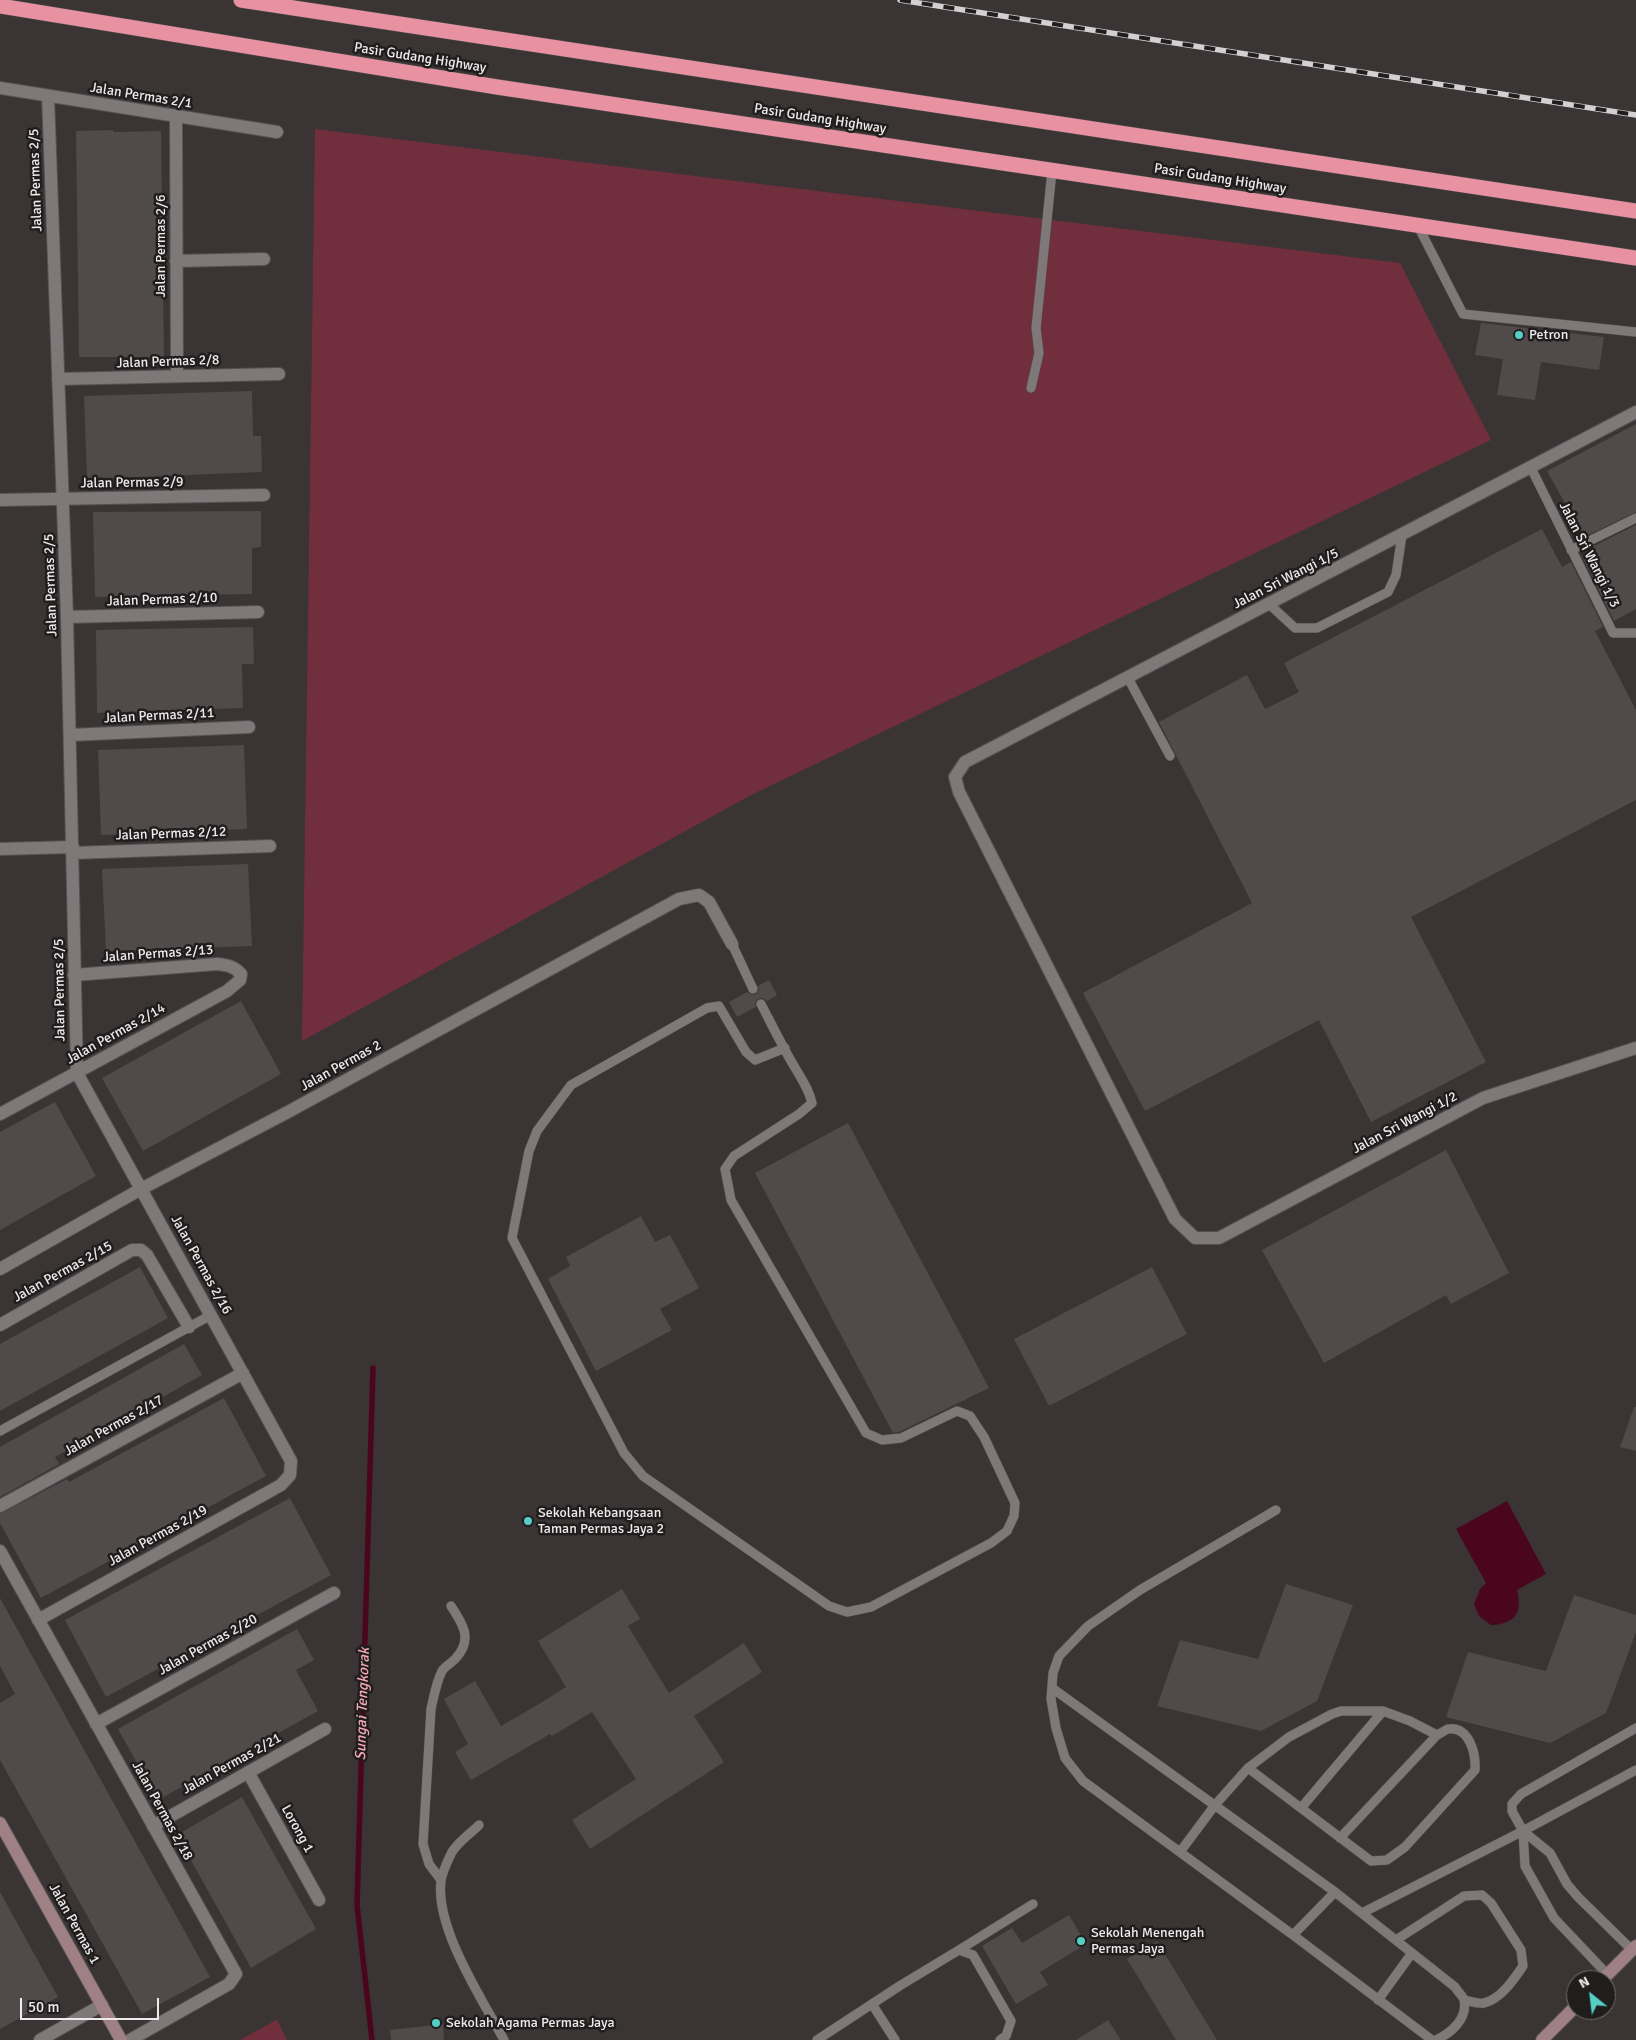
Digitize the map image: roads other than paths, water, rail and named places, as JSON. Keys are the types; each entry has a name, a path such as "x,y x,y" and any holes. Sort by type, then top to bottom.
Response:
{"highway":[{"path":"241,0 1636,211"},
{"name":"Pasir Gudang Highway","path":"0,6 487,85 1636,258"}],"street":[{"name":"Jalan Permas 2/1","path":"0,88 276,132"},
{"name":"Jalan Permas 2/5","path":"48,96 70,735 77,1073"},
{"name":"Jalan Permas 2/6","path":"176,116 177,376"},
{"path":"176,261 264,258"},
{"name":"Jalan Permas 2/8","path":"58,380 279,374"},
{"name":"Jalan Sri Wangi 1/5","path":"1196,1238 1175,1219 959,792 955,778 965,762 1402,536 1636,412"},
{"name":"Jalan Permas 2/9","path":"0,500 264,495"},
{"name":"Jalan Permas 2/10","path":"66,618 258,612"},
{"name":"Jalan Permas 2/11","path":"70,735 249,727"},
{"name":"Jalan Permas 2/12","path":"0,849 73,850 270,846"},
{"name":"Jalan Permas 2","path":"0,1269 142,1189 286,1113 679,899 699,895 709,902 732,944"},
{"name":"Jalan Permas 2/13","path":"74,975 217,964 230,966 241,974"},
{"name":"Jalan Permas 2/14","path":"0,1114 226,991 240,980 241,974"},
{"name":"Jalan Sri Wangi 1/2","path":"1196,1238 1219,1238 1482,1098 1636,1048"},
{"name":"Jalan Permas 2/16","path":"77,1073 291,1461 290,1474"},
{"name":"Jalan Permas 2/15","path":"0,1325 132,1250 141,1250 147,1255 189,1327"},
{"name":"Jalan Permas 2/17","path":"0,1506 243,1373"},
{"name":"Jalan Permas 2/19","path":"38,1620 281,1485 290,1474"},
{"name":"Jalan Permas 2/18","path":"0,1551 236,1974 229,1984 130,2040"},
{"name":"Jalan Permas 2/20","path":"96,1724 334,1593"},
{"name":"Jalan Permas 2/21","path":"153,1826 325,1730"},
{"name":"Lorong 1","path":"248,1772 319,1900"},
{"name":"Jalan Permas 1","path":"0,1823 121,2040"},
{"path":"1612,1970 1634,1948"},
{"path":"40,2040 102,2005"},
{"path":"1542,2040 1566,2016"}],"lane":[{"path":"1032,388 1039,353 1036,328 1052,170"},
{"path":"1418,226 1463,314 1636,332"},
{"name":"Jalan Sri Wangi 1/3","path":"1531,468 1613,633 1636,633"},
{"path":"1571,550 1636,518"},
{"path":"1269,604 1295,628 1317,628 1388,592 1396,575 1402,536"},
{"path":"1128,678 1170,756"},
{"path":"732,944 753,989"},
{"path":"761,1004 785,1048 797,1072 809,1089 812,1104 734,1156 726,1169 731,1200 866,1433 882,1440 901,1438 957,1411 970,1416 984,1436 1015,1503 1014,1516 1008,1531 991,1543 871,1607 847,1612 829,1606 643,1476 624,1453 512,1238 529,1151 537,1131 571,1085 707,1008 719,1006 746,1052 755,1060 785,1048"},
{"path":"0,1431 211,1315"},
{"path":"1276,1510 1140,1590 1088,1626 1059,1656 1053,1672 1051,1699 1056,1728 1065,1758 1083,1781 1432,2040"},
{"path":"441,1880 429,1864 424,1844 432,1702 435,1688 443,1670 457,1658 466,1642 464,1626 451,1606"},
{"path":"1052,1688 1335,1892 1454,1987 1464,2000 1463,2016 1450,2033 1436,2040"},
{"path":"1180,1852 1215,1805 1248,1768 1289,1737 1332,1714 1341,1711 1383,1711 1410,1721 1438,1735"},
{"path":"1300,1808 1383,1711"},
{"path":"1634,1948 1578,1897 1550,1853 1523,1831 1512,1810 1512,1804 1521,1794 1636,1728"},
{"path":"1248,1768 1300,1808 1340,1838 1371,1861 1387,1860 1405,1848 1476,1770 1476,1757 1471,1743 1459,1731 1448,1729 1438,1735 1340,1838"},
{"path":"1362,1914 1636,1770"},
{"path":"479,1825 453,1851 441,1880 441,1902 463,1965 504,2040"},
{"path":"1523,1831 1525,1866 1554,1918 1599,1970"},
{"path":"1292,1935 1335,1892"},
{"path":"1396,1940 1464,1896 1482,1895 1491,1903 1521,1950 1523,1966 1514,1979 1496,1997 1484,2003 1464,2000"},
{"path":"817,2040 1033,1904"},
{"path":"959,1950 973,1956 1011,2021 1006,2036 1000,2040"},
{"path":"1378,2000 1412,1953"},
{"path":"872,2004 895,2040"}],"waterway":[{"name":"Sungai Tengkorak","path":"372,2040 357,1905 373,1368"}],"railway":[{"path":"900,0 1636,115"}],"place":[{"name":"Petron","path":"1519,335"},
{"name":"Sekolah Kebangsaan Taman Permas Jaya 2","path":"528,1521"},
{"name":"Sekolah Menengah Permas Jaya","path":"1081,1941"},
{"name":"Sekolah Agama Permas Jaya","path":"436,2023"}]}
